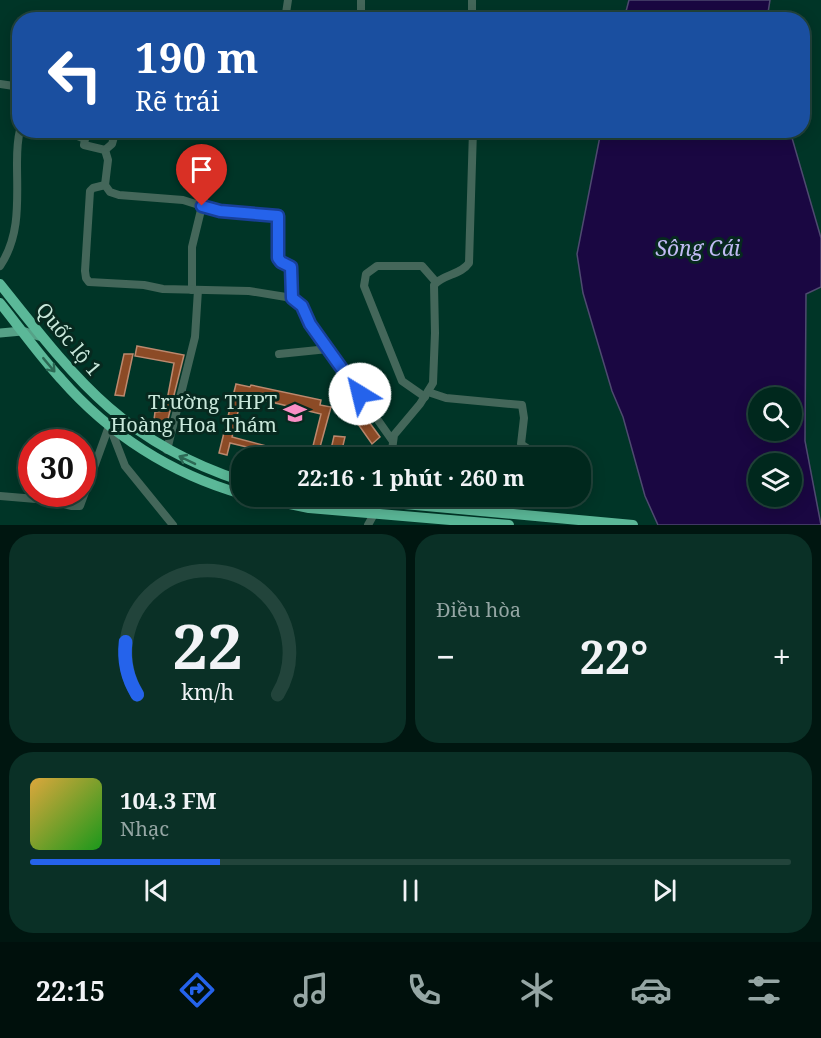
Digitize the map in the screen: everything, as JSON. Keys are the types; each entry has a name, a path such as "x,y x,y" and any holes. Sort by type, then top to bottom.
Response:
{"highway":[{"name":"Quốc lộ 1","path":"0,284 72,373 126,423 167,450 231,478"},
{"name":"Quốc lộ 1","path":"0,303 61,380 109,426 161,461 212,485 231,491"},
{"path":"304,507 509,525"},
{"path":"460,507 633,525"}],"main road":[{"path":"0,333 22,331 42,337"}],"street":[{"path":"0,266 10,249 16,229 18,138"},
{"path":"83,138 85,139 84,145 105,150"},
{"path":"105,150 112,144 114,138"},
{"path":"392,447 397,430 432,383 436,282 461,270 469,263 473,138"},
{"path":"105,150 108,160 105,185 110,192 119,195 183,200 220,211 278,216 278,258 291,267 292,298"},
{"path":"167,450 195,337 192,247 210,172"},
{"path":"105,185 90,191 86,236 87,280 96,284 144,285 163,289 249,291 292,298 302,306 310,324 392,440"},
{"path":"436,282 422,266 377,266 366,274 364,286 402,381 426,394 522,405 525,418 521,444 525,447"},
{"path":"279,354 328,349"},
{"path":"0,496 48,500 80,506 109,426"},
{"path":"109,426 125,465 172,525"},
{"path":"368,525 379,507"}],"water":[{"path":"629,0 770,0 768,12 626,12"},
{"name":"Sông Cái","path":"600,138 792,138 821,238 821,287 806,294 805,441 821,525 658,525 645,496 623,417 612,391 583,293 577,254"}],"building":[{"path":"137,346 184,355 167,423 154,420 155,412 165,411 174,363 135,356"},
{"path":"124,354 133,354 124,396 115,395"},
{"path":"236,384 321,400 320,405 331,407 320,447 313,447 321,414 242,395 232,437 270,447 247,447 230,443 227,455 219,453"},
{"path":"358,407 380,437 372,444 351,414"},
{"path":"334,436 345,437 343,447 332,447"}],"place":[{"name":"Trường THPT Hoàng Hoa Thám","path":"295,413"}],"route":[{"path":"202,206 249,215 278,216 278,258 292,269 292,298 302,306 310,324 360,394"}]}
